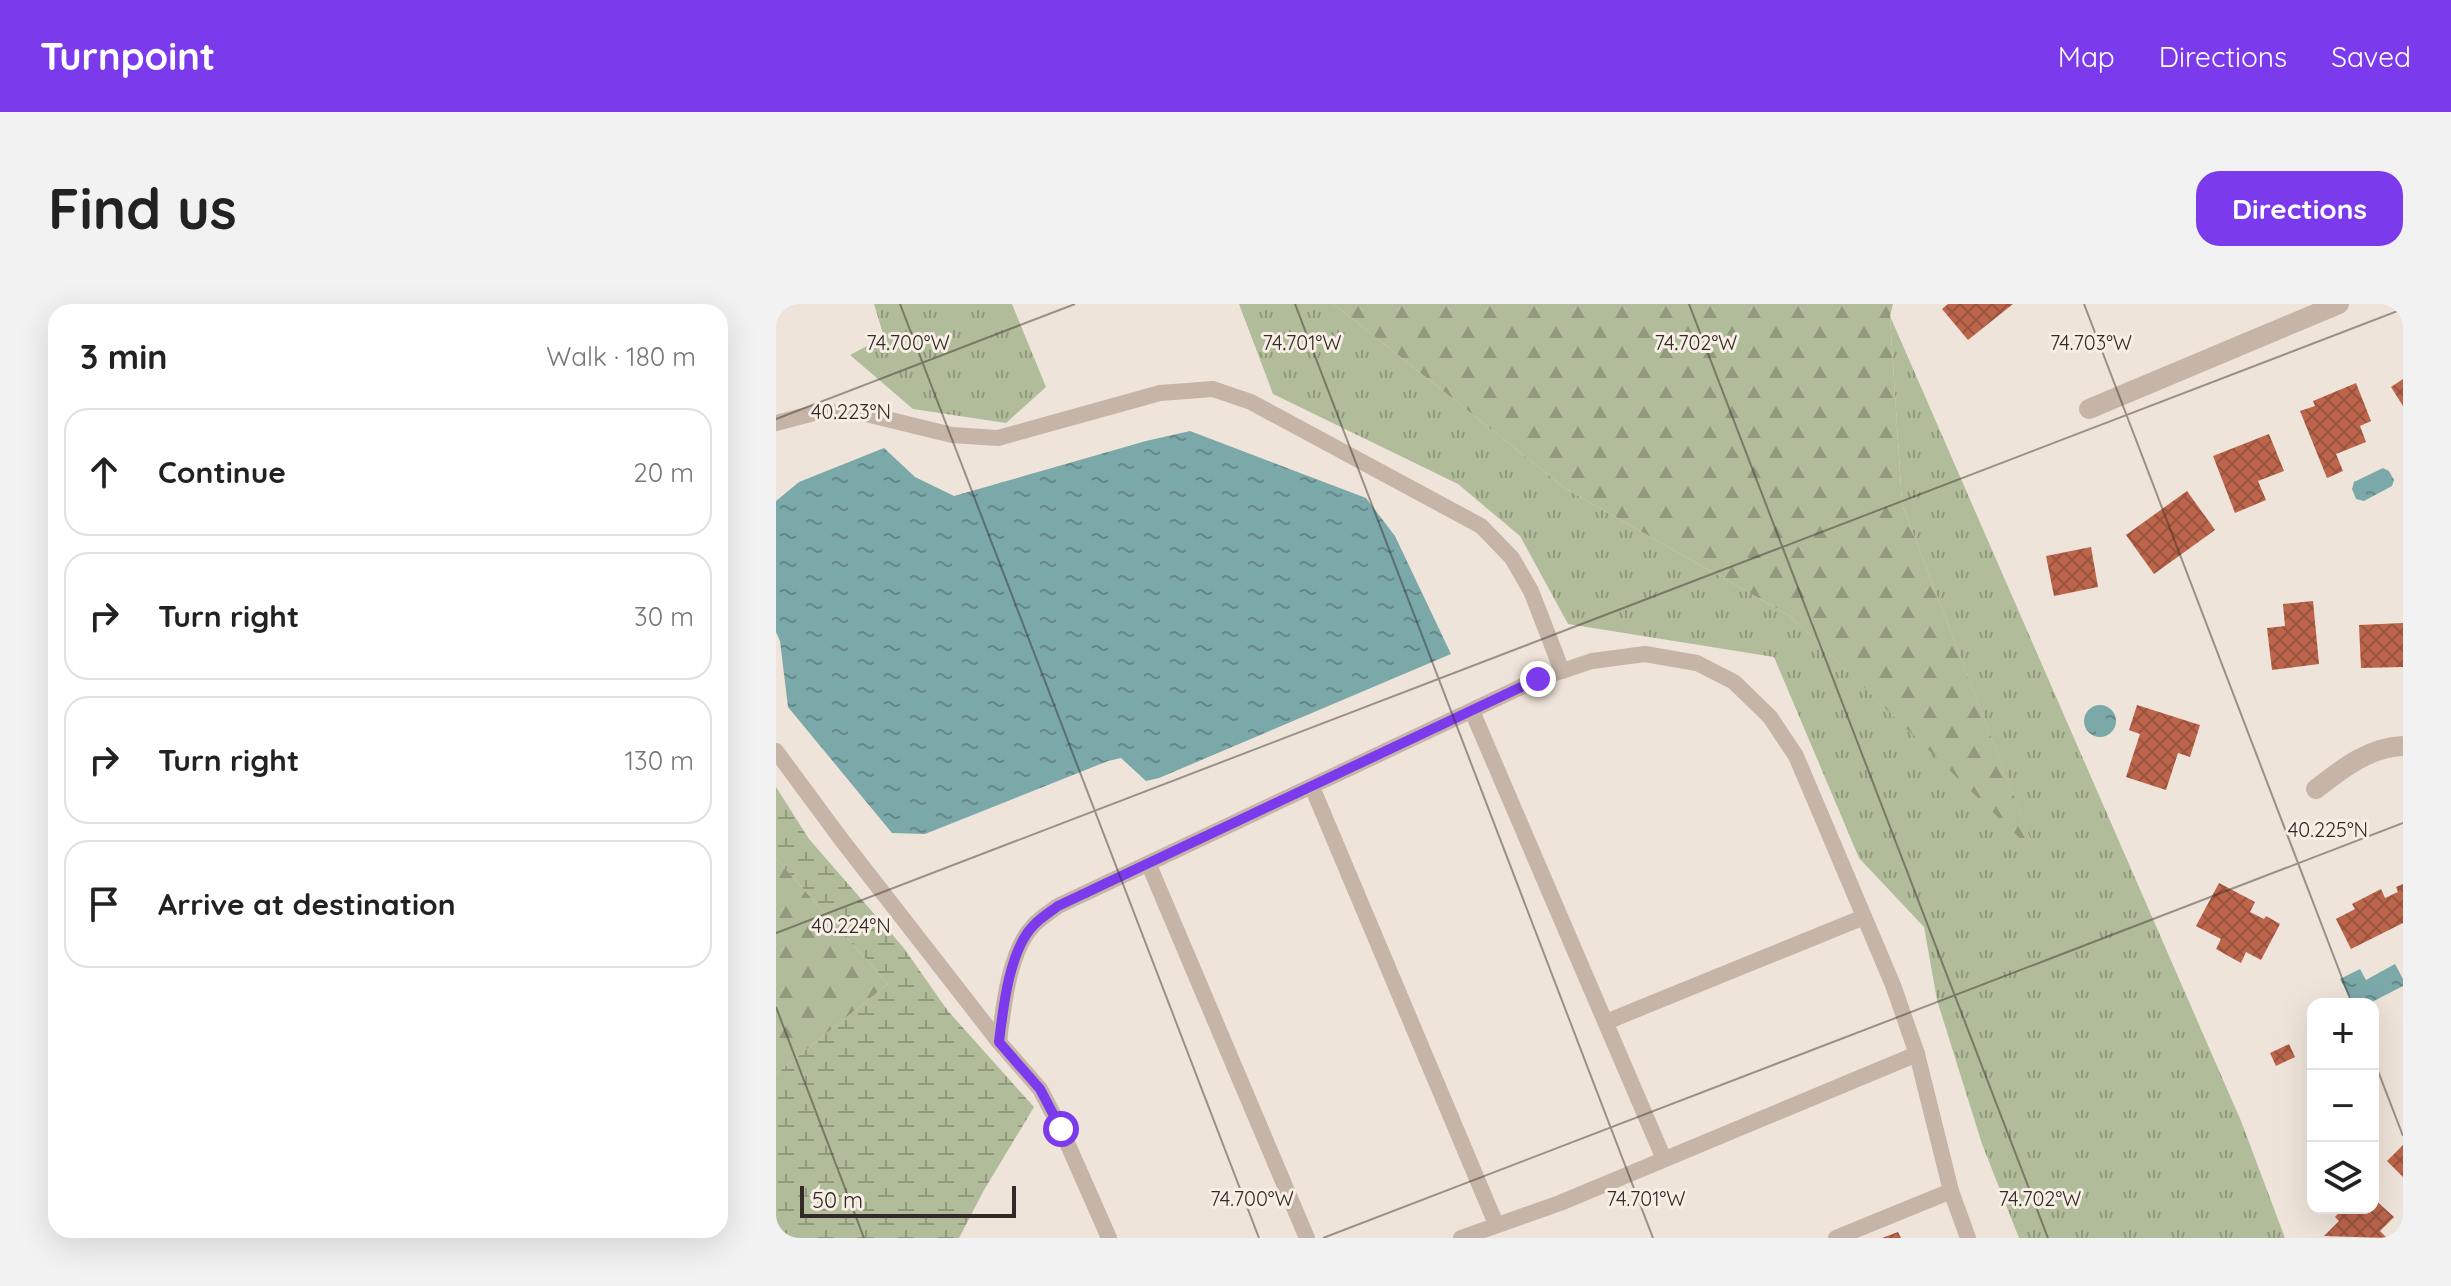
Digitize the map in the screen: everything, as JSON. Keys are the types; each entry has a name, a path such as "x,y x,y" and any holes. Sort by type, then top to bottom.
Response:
{"street":[{"path":"2089,409 2339,304"},
{"path":"2316,789 2350,762 2391,746 2403,746"}],"lane":[{"path":"776,423 818,412 862,413 952,435 998,438 1160,393 1213,389 1251,402 1481,526 1512,558 1531,591 1562,671"},
{"path":"999,1042 1005,993 1015,959 1031,927 1058,906 1538,679 1592,661 1645,654 1697,663 1734,682 1770,717 1796,756 1893,985 1917,1054 1951,1191 1968,1238"},
{"path":"1472,711 1664,1159"},
{"path":"776,751 999,1042 1040,1089 1109,1238"},
{"path":"1312,787 1496,1224"},
{"path":"1149,865 1307,1238"},
{"path":"1606,1022 1864,917"},
{"path":"1461,1238 1560,1203 1917,1054"},
{"path":"1836,1238 1951,1191"}],"green space":[{"path":"874,304 1012,304 1046,387 1006,423 913,409 850,355 884,337"},
{"path":"1239,304 1334,304 1566,489 1790,616 2035,852 1902,504 1890,316 2241,1121 2285,1238 2019,1238 1982,1144 1937,1000 1924,927 1859,858 1774,657 1568,624 1520,536 1458,484 1273,394"},
{"path":"1334,304 1893,304 1890,316 1902,504 2036,854 1790,616 1566,489"},
{"path":"776,787 809,839 903,947 948,1011 1034,1107 959,1238 776,1238 776,1074 888,984 776,858"},
{"path":"776,858 888,984 776,1074"}],"water":[{"path":"1190,431 1366,498 1395,536 1451,654 1159,778 1146,781 1121,758 925,834 892,833 788,707 780,641 776,632 776,501 799,482 884,448 915,477 954,496"},
{"path":"2383,468 2394,480 2392,486 2364,501 2356,499 2352,489 2354,482"},
{"path":"2100,705 2111,710 2116,721 2111,732 2100,737 2089,732 2084,721 2089,710"},
{"path":"2395,964 2403,986 2379,998 2350,998 2340,979 2360,969 2366,980"}],"building":[{"path":"1948,304 2013,304 1968,340 1942,309"},
{"path":"2403,379 2403,406 2391,387"},
{"path":"2356,383 2371,421 2360,426 2366,442 2336,454 2343,471 2327,478 2300,411 2315,406 2313,401"},
{"path":"2269,434 2284,471 2258,481 2266,500 2235,513 2213,456"},
{"path":"2187,491 2215,530 2154,574 2126,535"},
{"path":"2091,547 2098,587 2054,596 2046,556"},
{"path":"2313,601 2319,664 2272,670 2267,628 2285,626 2283,604"},
{"path":"2403,623 2403,667 2361,668 2359,625"},
{"path":"2137,705 2200,725 2190,757 2178,753 2166,790 2126,777 2140,734 2129,730"},
{"path":"2219,883 2255,902 2250,912 2280,924 2261,960 2246,952 2241,963 2216,949 2221,939 2196,926"},
{"path":"2403,884 2403,923 2351,949 2336,919 2355,909 2352,904 2381,889 2385,898 2398,892 2396,887"},
{"path":"2289,1044 2295,1057 2276,1066 2270,1053"},
{"path":"2403,1145 2403,1177 2387,1161"},
{"path":"2379,1203 2394,1217 2380,1231 2387,1238 2324,1236 2339,1221 2335,1217 2338,1214 2379,1214"},
{"path":"1898,1232 1901,1238 1882,1238"}],"route":[{"path":"1061,1129 1040,1089 999,1042 1005,993 1015,959 1031,927 1058,906 1538,679"}]}
